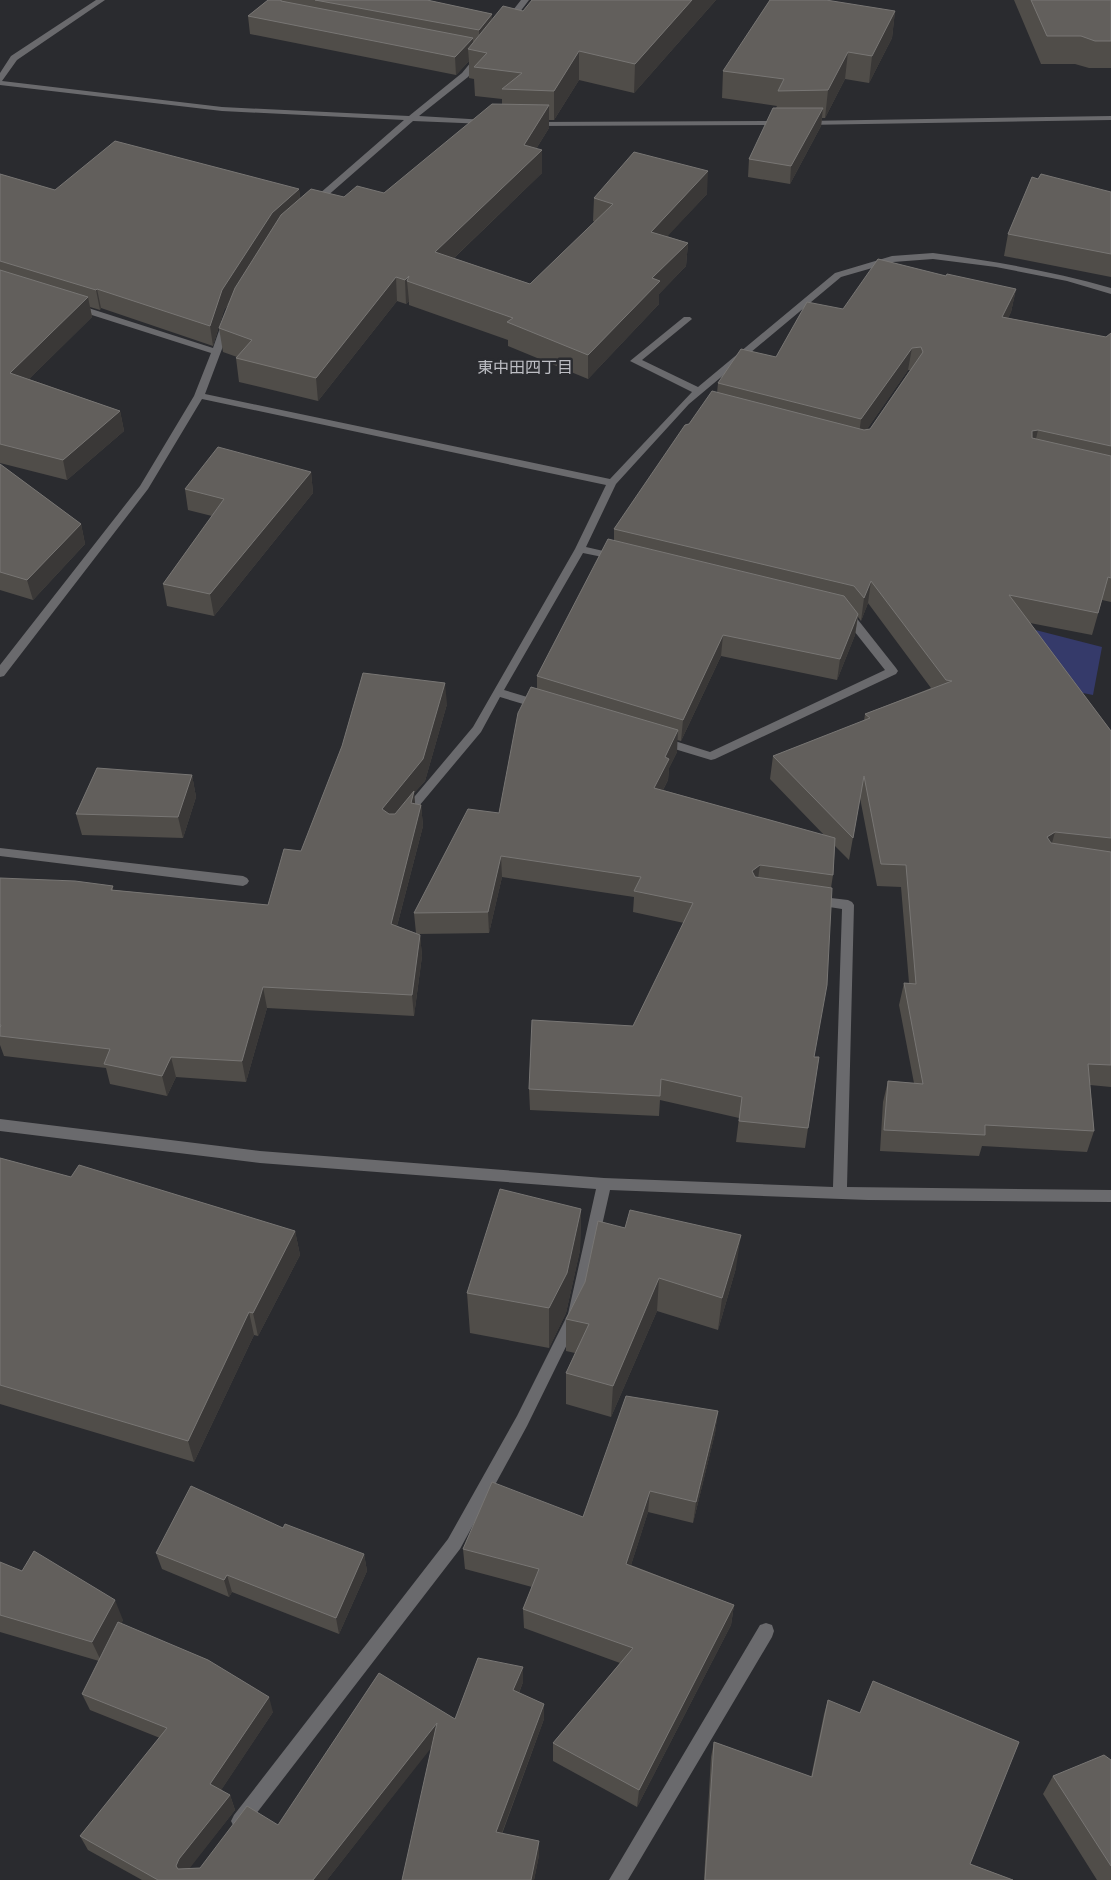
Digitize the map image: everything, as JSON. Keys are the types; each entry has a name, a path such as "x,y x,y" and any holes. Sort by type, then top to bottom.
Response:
{"street":[{"path":"0,79 14,58 101,0"},
{"path":"501,31 525,0"},
{"path":"307,210 411,119 465,75 482,54 472,52"},
{"path":"0,83 222,109 494,122"},
{"path":"523,123 571,125 855,123 1111,118"},
{"path":"398,823 478,729 580,549 612,483 690,403 698,391 838,276 892,259 934,256 996,264 1069,279 1111,291"},
{"path":"66,304 217,352"},
{"path":"0,673 144,487 199,396 228,319"},
{"path":"687,319 635,361 698,391"},
{"path":"199,396 612,483"},
{"path":"580,549 627,560"},
{"path":"655,739 711,756 892,671 846,613 837,611"},
{"path":"498,692 553,709"},
{"path":"0,852 243,881"},
{"path":"803,899 848,905 840,1193"},
{"path":"0,1125 260,1157 604,1184 840,1193 1111,1196"},
{"path":"230,1833 454,1544 522,1420 575,1314 604,1184"},
{"path":"618,1880 766,1631"}],"shaded area":[{"path":"1016,625 1102,647 1093,695 1078,692"}],"building":[{"path":"268,0 281,0 473,38 455,57 248,16"},
{"path":"315,0 427,0 492,14 479,30"},
{"path":"532,0 692,0 635,64 579,51 554,91 502,89 522,73 474,67 487,53 468,49 503,6 523,11"},
{"path":"770,0 826,0 895,11 872,56 848,52 828,90 778,91 784,79 723,71"},
{"path":"1031,0 1111,0 1111,41 1095,41 1081,36 1047,36"},
{"path":"492,104 549,105 524,145 542,150 435,252 530,284 613,204 594,198 634,152 708,171 651,232 688,243 652,278 660,281 588,355 507,322 513,318 407,281 409,276 405,280 396,277 316,378 236,358 252,340 219,328 235,288 281,215 311,189 344,197 357,186 384,193"},
{"path":"773,108 823,108 791,166 749,159"},
{"path":"115,141 299,189 272,213 222,290 210,326 97,289 0,261 0,174 55,190"},
{"path":"1041,174 1111,192 1111,254 1008,234 1032,177 1038,179"},
{"path":"878,259 946,276 947,274 1016,289 1002,317 1106,337 1111,333 1111,446 1038,430 1032,431 1032,438 1111,456 1111,578 1108,577 1098,613 1009,595 1111,731 1111,838 1055,832 1047,837 1051,843 1111,852 1111,1065 1088,1064 1094,1131 985,1125 985,1135 884,1130 888,1081 923,1084 904,983 916,984 906,865 881,864 864,776 853,838 773,756 870,718 865,714 952,681 946,680 871,581 864,598 854,586 614,529 685,425 689,424 712,391 864,430 870,429 923,352 921,347 912,348 861,419 718,383 741,349 776,357 807,302 843,309"},
{"path":"0,270 88,297 10,373 120,411 63,460 0,444"},
{"path":"218,447 311,472 210,594 163,584 224,499 185,489"},
{"path":"0,464 81,524 27,580 0,572"},
{"path":"608,539 844,596 858,614 840,659 723,635 683,720 537,676"},
{"path":"363,673 445,683 423,759 382,809 389,814 395,814 414,791 411,803 421,805 391,924 420,935 412,995 263,987 242,1061 171,1057 162,1076 104,1064 110,1049 0,1036 0,878 75,881 113,886 111,890 268,905 284,849 301,851 342,746"},
{"path":"531,687 678,730 665,757 669,759 654,788 835,838 833,875 760,865 752,871 755,877 832,888 827,985 814,1057 819,1057 808,1128 739,1121 742,1097 661,1079 660,1096 529,1089 532,1020 633,1026 693,903 634,891 641,877 501,856 488,912 414,913 468,809 499,813 518,713"},
{"path":"97,768 192,775 178,817 76,814"},
{"path":"0,1158 71,1177 79,1165 295,1231 253,1313 249,1312 188,1441 0,1385"},
{"path":"500,1189 581,1209 567,1273 549,1308 467,1293"},
{"path":"630,1210 741,1235 722,1298 659,1278 613,1386 566,1373 589,1324 566,1319 585,1282 598,1221 625,1228"},
{"path":"626,1396 718,1411 696,1502 650,1491 626,1564 734,1605 639,1790 553,1743 633,1648 523,1609 539,1569 463,1549 492,1482 583,1517"},
{"path":"191,1486 283,1528 285,1524 364,1554 336,1618 227,1575 224,1580 156,1553"},
{"path":"34,1551 115,1600 92,1642 0,1615 0,1562 22,1571"},
{"path":"118,1622 208,1660 269,1697 210,1784 230,1795 179,1859 176,1866 178,1869 200,1868 247,1806 278,1825 379,1673 455,1719 478,1658 523,1667 513,1690 544,1704 496,1832 539,1841 531,1880 402,1880 437,1723 313,1880 158,1880 80,1836 167,1728 82,1694"},
{"path":"873,1681 1019,1742 970,1864 1013,1880 705,1880 714,1742 812,1777 828,1700 860,1713"},
{"path":"1104,1755 1111,1760 1111,1866 1053,1776"}],"district":[{"name":"東中田四丁目","path":"525,367"}]}
